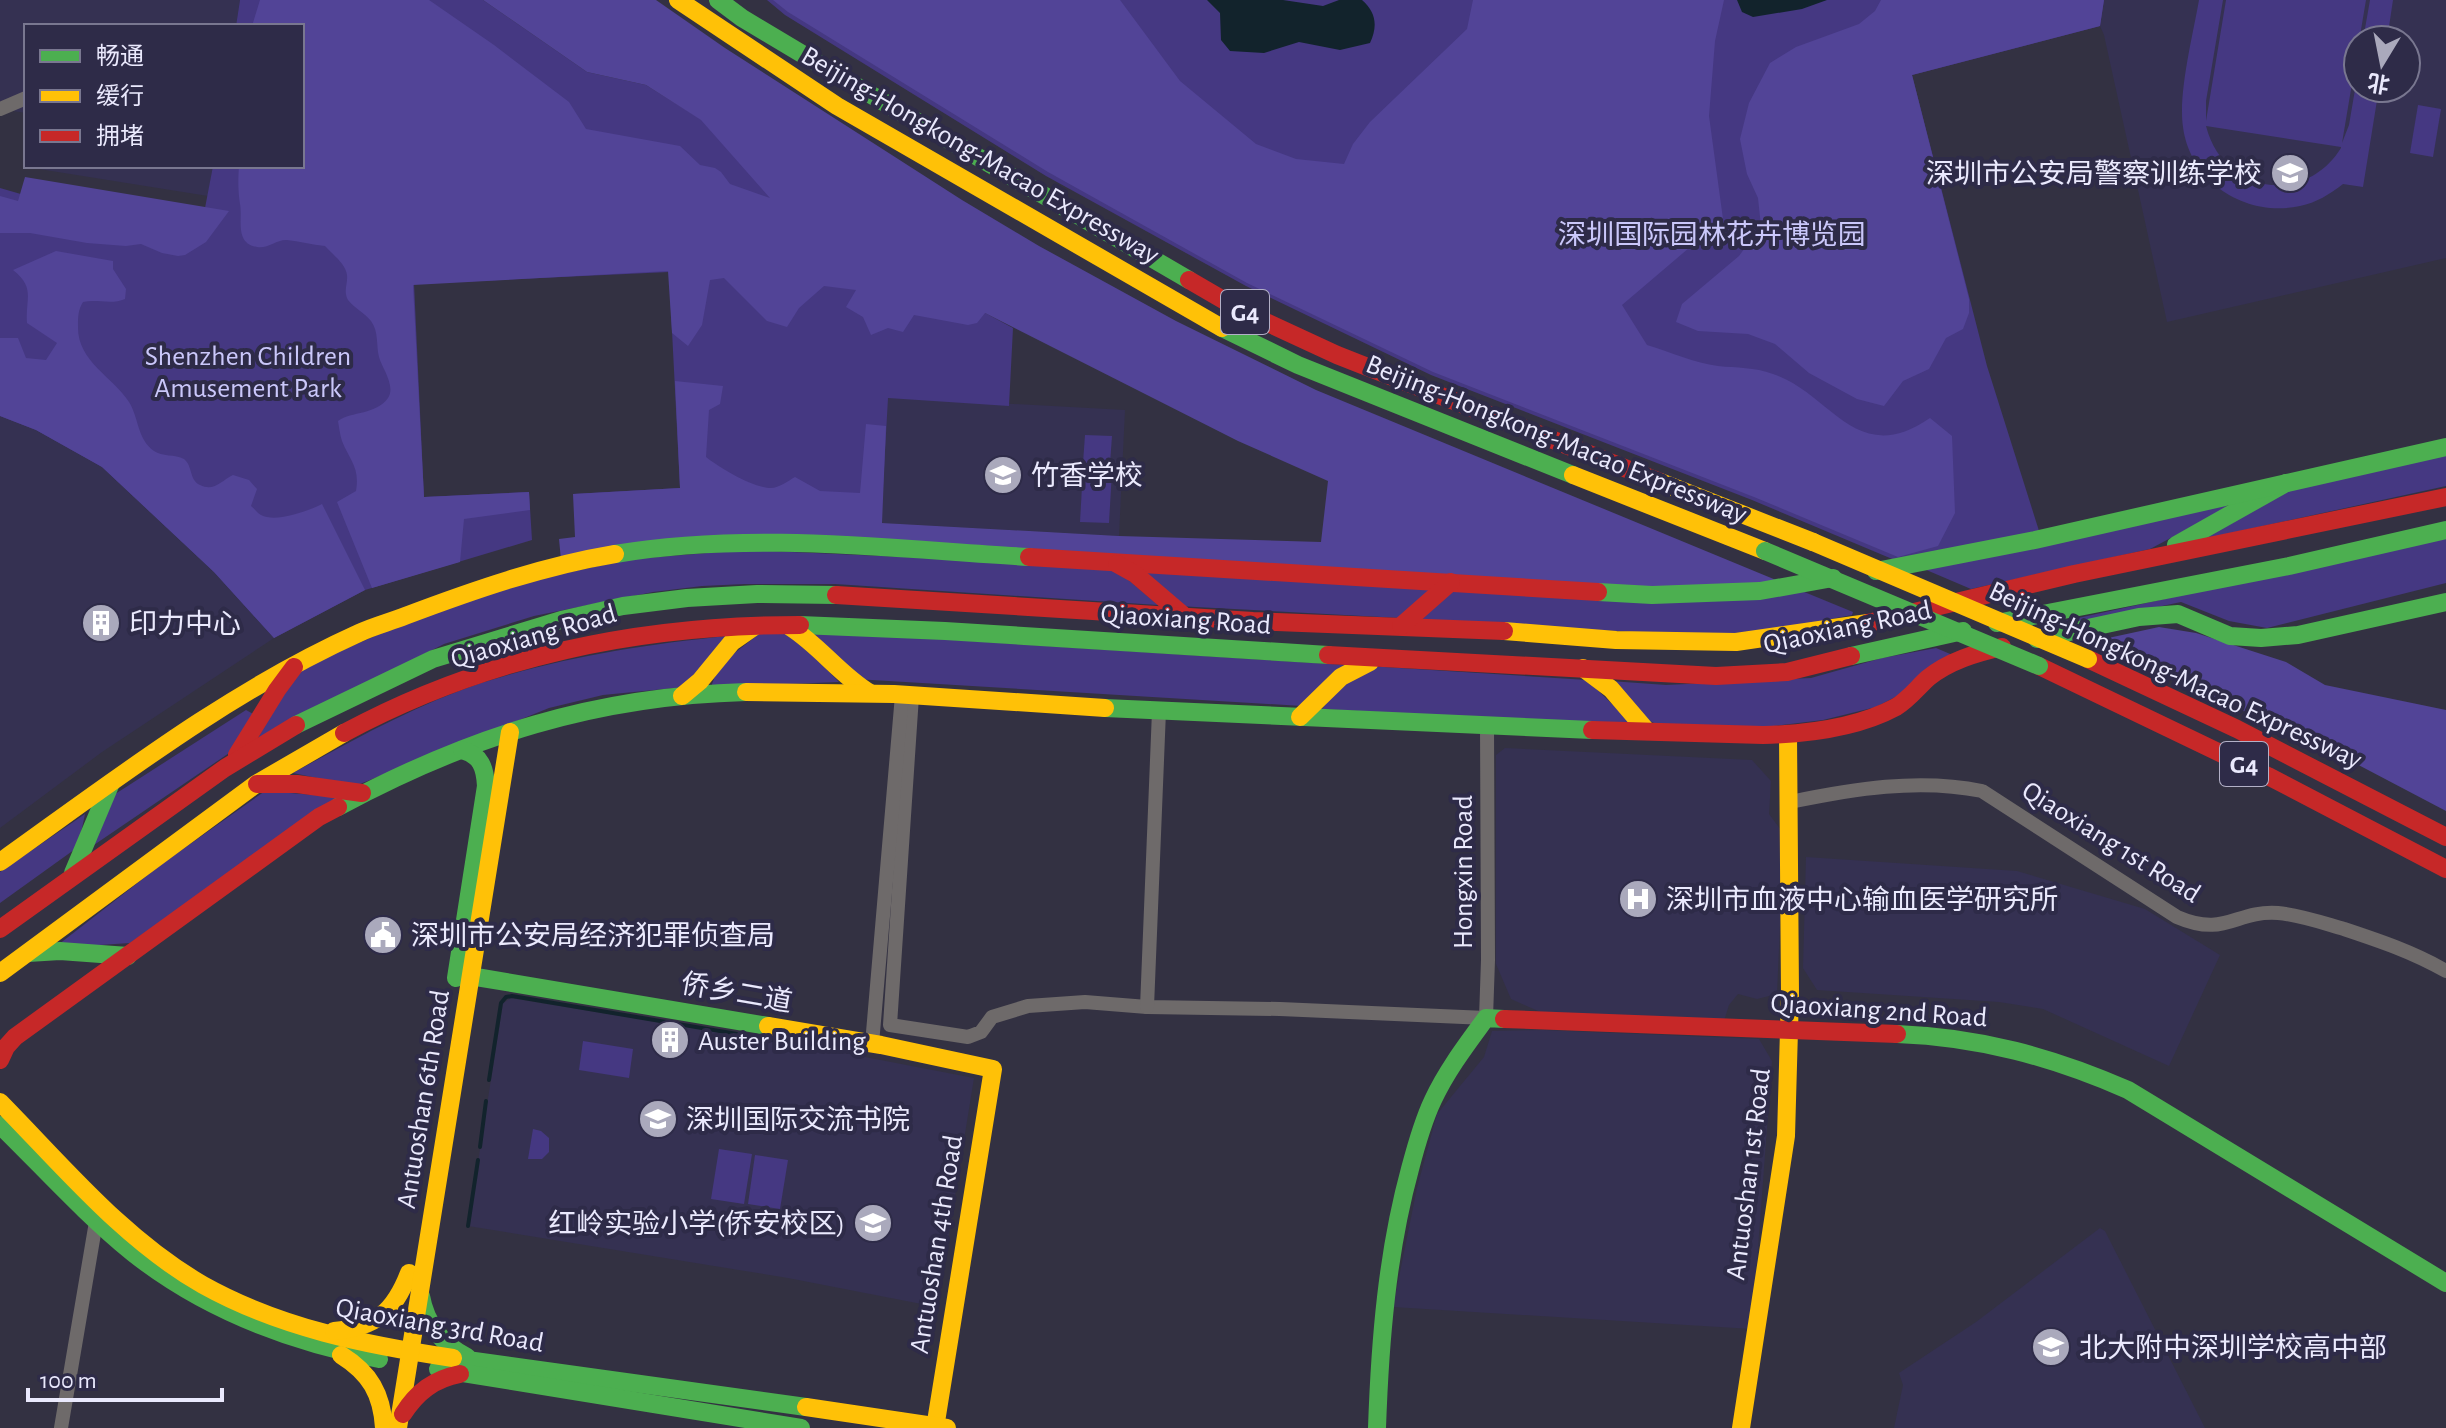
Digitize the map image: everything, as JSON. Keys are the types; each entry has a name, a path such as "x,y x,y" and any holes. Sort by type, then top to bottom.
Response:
{"main road":[{"name":"Beijing-Hongkong-Macao Expressway","path":"678,0 837,106 1216,325 1298,365 1765,551 2039,666 2268,776 2446,869"},
{"name":"Beijing-Hongkong-Macao Expressway","path":"718,0 742,18 857,87 1244,312 1337,355 1813,542 2088,659 2237,729 2446,837"},
{"path":"0,862 111,783 264,683 360,633 484,587 590,559 672,546 773,543 1652,595 1760,591 2035,540 2446,447"},
{"path":"2155,557 2286,483"},
{"name":"Qiaoxiang Road","path":"0,929 225,768 326,709 433,659 546,624 623,606 757,594 860,595 1253,621 1401,626 1616,640 1736,642 1853,626 2155,557 2446,497"},
{"name":"Qiaoxiang Road","path":"0,973 256,784 344,731 473,678 610,639 694,629 757,626 917,629 1691,677 1777,673 2072,607 2289,566 2446,530"},
{"path":"1117,564 1135,574 1183,615"},
{"path":"1401,626 1451,582"},
{"path":"0,1060 15,1037 319,817 362,793 462,750 510,732 582,711 619,704 682,696 778,692 870,693 1159,711 1487,726 1725,735 1788,734 1872,716 1903,702 1928,679 1974,654 2139,617 2178,614 2230,636 2261,638 2298,635 2446,602"},
{"path":"682,696 697,685 738,636 757,626"},
{"path":"789,626 805,635 854,685 870,693"},
{"path":"1300,717 1343,674 1379,659"},
{"path":"225,768 241,750 294,667"},
{"path":"1582,668 1611,689 1647,731"},
{"name":"Antuoshan 6th Road","path":"415,1280 510,732"},
{"name":"Antuoshan 1st Road","path":"1741,1428 1786,1136 1790,1029 1788,734"},
{"name":"Antuoshan 6th Road","path":"391,1427 486,786 483,764 474,754 462,750"},
{"path":"256,784 290,782 362,793"},
{"path":"68,879 81,860 100,802 111,783"},
{"path":"27,953 60,951 128,956"},
{"name":"侨乡二道","path":"470,976 872,1044 993,1069"},
{"path":"1377,1428 1379,1352 1386,1282 1406,1186 1433,1101 1486,1018"},
{"name":"Qiaoxiang 2nd Road","path":"1486,1018 1968,1039 2026,1050 2083,1069 2128,1090 2446,1283"},
{"name":"Antuoshan 4th Road","path":"939,1427 993,1069"},
{"name":"Qiaoxiang 3rd Road","path":"0,1102 145,1262 205,1301 257,1326 326,1348 475,1368 801,1428"},
{"name":"Qiaoxiang 3rd Road","path":"0,1125 98,1211 203,1284 264,1314 403,1356"},
{"path":"308,1329 337,1331 371,1324 393,1306 415,1280 424,1311 437,1333 475,1368"},
{"path":"326,1348 350,1361 375,1386 391,1427"},
{"path":"391,1427 426,1388 450,1375 475,1368"},
{"name":"Qiaoxiang 3rd Road","path":"475,1368 939,1427"}],"street":[{"path":"0,109 24,99"},
{"path":"907,696 890,1025 968,1037 981,1032 992,1017 1028,1006 1085,1002 1147,1007 1486,1018"},
{"path":"872,1044 907,696"},
{"path":"1147,1007 1159,711"},
{"name":"Hongxin Road","path":"1486,1018 1487,726"},
{"name":"Qiaoxiang 1st Road","path":"1790,802 1857,788 1890,786 1963,787 1982,791 2177,917 2194,924 2227,925 2265,913 2280,913 2397,946 2446,971"},
{"path":"61,1428 98,1211"}],"shaded area":[{"path":"0,0 240,0 236,24 24,24 24,113 0,109"},
{"path":"260,0 429,0 569,102 586,129 680,146 700,165 721,172 730,184 770,198 701,120 646,85 587,72 483,0 656,0 725,48 962,200 1176,321 1316,390 1776,580 1753,585 1635,587 781,539 561,560 559,539 575,537 573,494 680,488 675,381 723,386 720,404 709,410 706,457 737,477 764,487 777,487 795,477 820,491 860,493 866,424 886,426 882,523 1119,536 1321,542 1328,481 1238,441 985,313 977,323 968,325 914,315 903,332 888,328 871,335 863,317 846,307 856,290 824,286 799,308 787,327 767,321 724,278 710,280 702,325 688,346 672,333 668,271 413,285 424,497 529,492 530,510 464,519 460,562 372,588 337,502 356,491 357,483 338,421 383,403 390,393 389,383 379,357 374,325 348,300 346,271 325,246 287,240 257,247 250,245 242,236 239,168 304,168 304,24 253,24"},
{"path":"773,0 1120,0 1180,81 1256,144 1296,159 1344,164 1353,144 1370,122 1467,29 1473,0 1724,0 1715,41 1709,116 1723,219 1622,305 1647,345 1709,365 1773,374 1794,384 1863,432 1883,435 1904,432 1930,418 1952,436 1955,513 1938,546 1898,557 1754,497 1433,372 1247,283 1048,172"},
{"path":"1881,0 2104,0 2100,26 1912,75 1969,299 1969,313 1963,329 1946,338 1929,369 1903,381 1884,406 1857,399 1809,373 1775,344 1748,334 1698,331 1676,322 1682,304 1739,256 1761,226 1758,198 1747,174 1740,139 1749,103 1770,63 1796,47 1859,24 1875,11"},
{"name":"深圳市公安局警察训练学校","path":"2104,0 2446,0 2446,258 2167,322 2100,26"},
{"path":"39,168 213,168 208,196"},
{"path":"25,177 229,211 206,242 178,256 141,244 87,243 30,233 0,233 0,196 18,201"},
{"path":"56,251 113,261 113,269 126,289 125,299 83,302 78,317 79,338 89,359 129,402 148,446 157,453 184,459 194,480 205,487 233,475 249,480 257,489 251,506 267,517 301,513 322,504 365,590 274,638 214,572 102,467 36,430 0,416 0,338 18,338 26,358 46,360 57,343 27,323 27,288 13,270"},
{"name":"竹香学校","path":"887,397 1125,410 1119,536 881,523"},
{"path":"0,416 36,430 102,467 214,572 274,638 102,752 0,828"},
{"path":"2159,627 2196,633 2286,662 2325,685 2446,710 2446,811 2349,760 2148,667 2099,640"},
{"name":"深圳市血液中心输血医学研究所","path":"1505,748 1752,760 1771,781 1769,814 1784,834 1777,994 1757,999 1738,994 1729,1005 1724,1021 1547,1015 1511,999 1496,964 1496,755"},
{"path":"1806,857 2017,871 2145,909 2220,955 2169,1066 2043,1009 1999,1002 1817,990 1803,968"},
{"name":"深圳国际交流书院","path":"511,998 839,1052 974,1078 937,1307 788,1278 468,1226 503,1003"},
{"path":"1543,1030 1759,1039 1772,1061 1752,1329 1393,1307 1417,1188 1437,1114 1484,1057 1492,1031"},
{"name":"北大附中深圳学校高中部","path":"2100,1228 2105,1231 2205,1428 1894,1428 1903,1385 1899,1373 1976,1322"}],"green space":[{"name":"Shenzhen Children Amusement Park","path":"240,0 483,0 587,72 646,85 702,120 772,198 1013,328 1009,406 888,398 881,523 573,494 680,488 669,272 414,284 424,497 529,492 532,540 365,590 274,638 214,572 102,467 36,430 0,416 0,188 38,199 205,208 213,168 304,168 304,24 236,24"},
{"name":"深圳国际园林花卉博览园","path":"767,0 2104,0 2100,26 1912,75 1987,366 2040,534 1897,561 1752,500 1431,375 1246,286 1046,176 785,15"},
{"path":"2199,0 2223,0 2206,101 2206,121 2226,0 2366,0 2362,24 2342,24 2342,104 2349,104 2342,143 2353,104 2376,104 2363,187 2343,184 2312,203 2280,208 2241,201 2224,192 2197,164 2188,147 2182,113 2184,81","holes":["2206,126 2341,148 2325,167 2307,179 2287,185 2266,184 2246,178 2229,166 2215,149"]},
{"path":"2370,0 2393,0 2389,24 2366,24"},
{"path":"2418,105 2441,109 2433,157 2410,153"},
{"path":"1085,435 1112,436 1110,464 1083,463"},
{"path":"2446,450 2446,486 2204,539 2292,482"},
{"path":"1083,469 1112,471 1109,523 1080,522"},
{"path":"2224,503 2227,508 2150,549 1971,589 1917,566"},
{"path":"2446,537 2446,583 2267,628 2229,621 2181,602 2058,628 2051,624"},
{"path":"745,550 1112,566 1158,605 835,584 745,584 653,592 534,616 444,644 258,738 290,678 319,660 438,609 516,583 633,559"},
{"path":"1139,569 1435,585 1400,618 1177,606"},
{"path":"1454,586 1797,589 1853,612 1852,615 1753,634 1652,633 1417,620"},
{"path":"812,631 1346,665 1302,706 855,679"},
{"path":"759,634 792,634 839,682 711,687 719,665"},
{"path":"727,636 685,687 603,695 549,708 355,786 293,773 409,712 481,683 603,653"},
{"path":"1936,648 1955,656 1876,707 1823,720 1766,727 1660,726 1650,721 1610,681 1666,685 1811,678 1882,658"},
{"path":"1368,666 1587,680 1635,726 1322,709 1342,683"},
{"path":"246,710 255,715 238,747 91,847 109,798"},
{"path":"265,791 339,797 130,943 54,948 162,864"},
{"path":"85,814 78,847 0,903 0,872"},
{"path":"583,1041 633,1049 629,1078 579,1070"},
{"path":"533,1129 549,1138 549,1152 542,1159 528,1159"},
{"path":"719,1149 752,1154 744,1204 711,1199"},
{"path":"755,1155 788,1160 780,1209 748,1204"}],"water":[{"path":"1207,0 1283,0 1323,6 1339,0 1362,0 1373,14 1374,31 1370,43 1340,50 1299,42 1264,53 1230,51 1221,40 1220,13"},
{"path":"1737,0 1827,0 1802,9 1753,17 1742,12"}],"waterway":[{"path":"489,1080 501,1003 512,996 838,1051"},
{"path":"480,1147 486,1101"},
{"path":"468,1226 478,1160"}],"traffic: fast":[{"path":"718,0 742,18 844,79 1189,280"},
{"path":"1222,328 1298,365 1573,475"},
{"path":"1876,571 2035,540 2446,447"},
{"path":"2176,545 2286,483"},
{"path":"1997,623 2289,566 2446,530"},
{"path":"615,554 667,547 770,543 874,546 1029,557"},
{"path":"1765,551 2039,666"},
{"path":"1598,592 1652,595 1760,591 1833,578"},
{"path":"296,725 433,659 561,620 623,606 687,598 757,594 836,595"},
{"path":"2037,639 2139,617 2178,614 2230,636 2261,638 2298,635 2446,602"},
{"path":"800,625 1328,655"},
{"path":"1851,656 1963,631"},
{"path":"338,807 436,760 535,724 638,702 746,692"},
{"path":"1105,708 1592,730"},
{"path":"456,978 486,786 481,763 474,755 462,750"},
{"path":"73,873 111,783"},
{"path":"28,953 60,951 128,956"},
{"path":"470,976 768,1026"},
{"path":"1377,1428 1390,1265 1402,1201 1420,1134 1439,1089 1486,1018 1504,1019"},
{"path":"1897,1034 1957,1039 2015,1051 2072,1068 2128,1090 2446,1283"},
{"path":"0,1125 115,1238 189,1291 281,1333 379,1359"},
{"path":"421,1296 436,1332 467,1357"},
{"path":"453,1358 806,1407"},
{"path":"438,1369 801,1428"}],"traffic: slow":[{"path":"678,0 837,106 1222,328"},
{"path":"1573,475 1765,551"},
{"path":"1660,482 1813,542"},
{"path":"1813,542 2088,659"},
{"path":"0,862 174,738 311,656 365,631 483,588 562,565 615,554"},
{"path":"1504,631 1616,640 1736,642 1868,623"},
{"path":"682,696 700,681 732,642 755,626"},
{"path":"790,627 870,693"},
{"path":"1300,717 1341,677 1370,662"},
{"path":"1583,668 1611,689 1647,731"},
{"path":"746,692 894,694 1105,708"},
{"path":"398,1428 510,732"},
{"path":"0,973 256,784 344,733"},
{"path":"1741,1428 1786,1136 1790,995 1788,734"},
{"path":"768,1026 881,1045 993,1069 935,1428"},
{"path":"0,1102 121,1224 174,1267 203,1285 293,1324 356,1341 453,1358"},
{"path":"334,1331 361,1326 382,1315 397,1298 409,1273"},
{"path":"341,1355 360,1369 373,1386 381,1405 384,1428"},
{"path":"806,1407 947,1428"}],"traffic: jam":[{"path":"1189,280 1244,312 1337,355 1660,482"},
{"path":"1868,623 2074,574 2446,497"},
{"path":"1029,557 1598,592"},
{"path":"1117,564 1135,574 1183,615"},
{"path":"1401,626 1451,582"},
{"path":"836,595 1253,621 1504,631"},
{"path":"344,733 398,706 453,684 565,650 681,631 800,625"},
{"path":"1592,730 1763,735 1831,728 1865,720 1896,707 1945,667 2002,647"},
{"path":"1328,655 1716,676 1787,672 1851,656"},
{"path":"2088,659 2237,729 2446,837"},
{"path":"2039,666 2268,776 2446,869"},
{"path":"237,755 294,667"},
{"path":"0,929 225,768 296,725"},
{"path":"257,784 297,784 362,793"},
{"path":"0,1060 15,1037 319,817 338,807"},
{"path":"1504,1019 1897,1034"},
{"path":"403,1414 427,1388 442,1379 460,1374"}],"place":[{"name":"深圳市公安局警察训练学校","path":"2290,173"},
{"name":"竹香学校","path":"1003,475"},
{"name":"印力中心","path":"101,623"},
{"name":"深圳市血液中心输血医学研究所","path":"1638,899"},
{"name":"深圳市公安局经济犯罪侦查局","path":"383,935"},
{"name":"Auster Building","path":"670,1040"},
{"name":"深圳国际交流书院","path":"658,1119"},
{"name":"红岭实验小学(侨安校区)","path":"873,1223"},
{"name":"北大附中深圳学校高中部","path":"2051,1347"}]}
